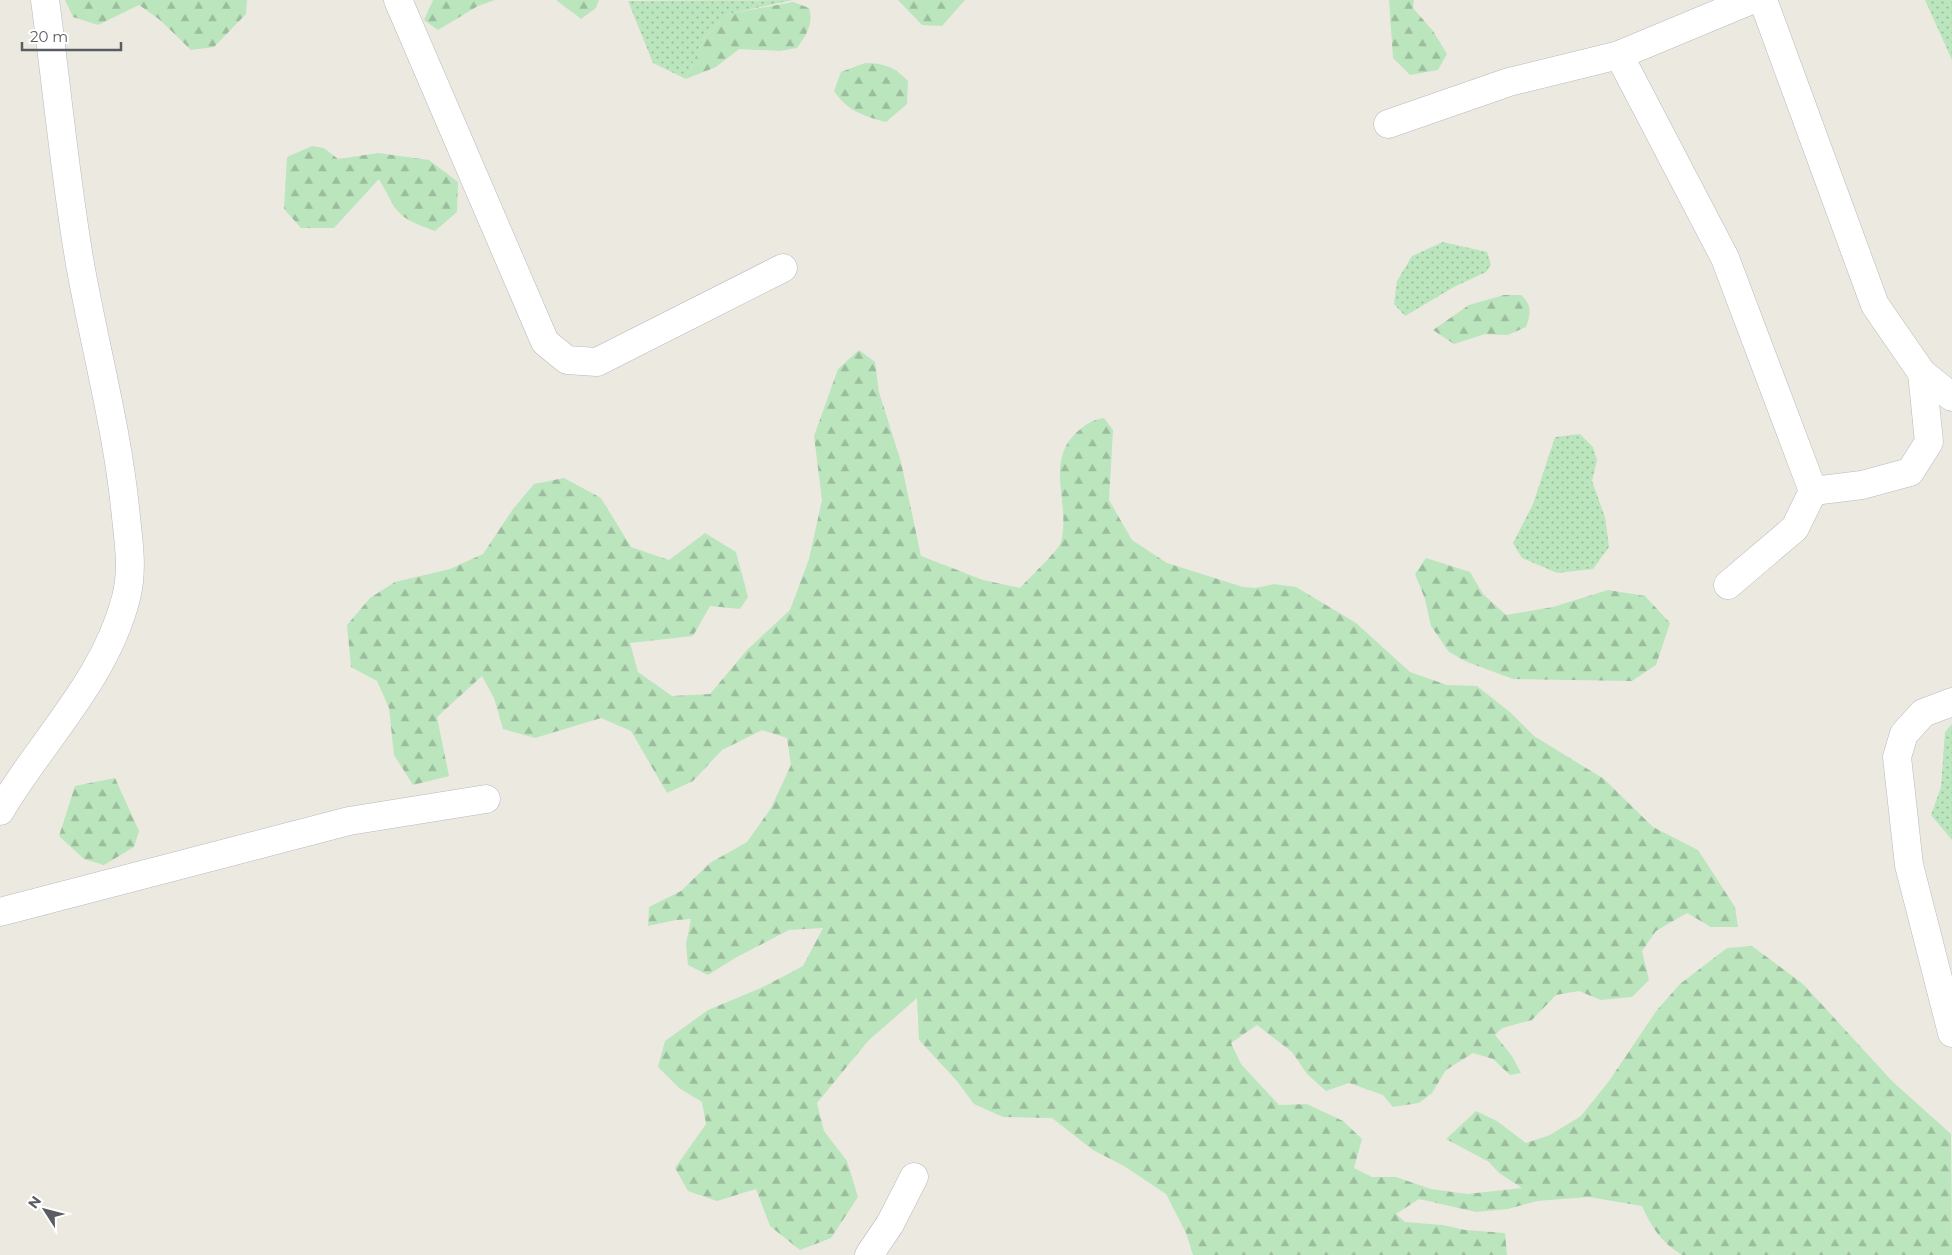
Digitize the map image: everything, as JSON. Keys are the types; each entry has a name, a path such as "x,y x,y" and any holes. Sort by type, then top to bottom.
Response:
{"street":[{"path":"0,811 18,780 92,677 119,620 127,597 131,564 121,464 80,263 45,0"},
{"path":"398,0 545,342 567,360 598,362 783,268"},
{"path":"1388,124 1508,82 1619,55 1751,0"},
{"path":"1763,0 1875,305 1922,373 1952,397"},
{"path":"1619,55 1725,258 1812,491 1795,528 1728,585"},
{"path":"1812,491 1862,485 1910,472 1929,442 1922,373"},
{"path":"1951,1026 1909,865 1898,757 1904,734 1923,713 1952,702"},
{"path":"0,912 349,821 486,799"},
{"path":"869,1255 890,1224 914,1177"}],"green space":[{"path":"65,0 247,0 246,14 214,47 191,50 160,20 139,5 98,25 73,17"},
{"path":"433,0 495,0 478,6 438,30 424,20"},
{"path":"556,0 599,0 596,8 581,19"},
{"path":"793,0 728,14 703,40 686,79 653,63 628,1"},
{"path":"898,0 965,0 942,26 922,25"},
{"path":"1389,0 1414,0 1413,8 1433,31 1447,54 1438,70 1410,75 1393,58"},
{"path":"1925,0 1952,0 1952,60"},
{"path":"793,2 809,8 810,14 810,24 797,48 780,51 739,49 716,67 686,79 703,40 728,14"},
{"path":"865,63 888,67 898,72 908,81 907,104 886,122 850,108 834,91 841,72"},
{"path":"312,146 324,148 338,159 378,153 429,160 458,182 457,212 435,231 422,226 399,212 379,179 334,228 301,228 284,209 287,157"},
{"path":"1443,242 1487,252 1491,265 1486,272 1454,287 1405,316 1394,304 1397,281 1412,256"},
{"path":"1504,295 1521,295 1527,302 1530,313 1526,327 1508,335 1485,334 1454,344 1433,330 1469,305"},
{"path":"859,350 875,362 879,392 901,462 921,556 983,580 1020,588 1049,558 1061,542 1063,513 1060,470 1062,456 1067,444 1086,425 1104,418 1113,430 1109,500 1132,540 1167,563 1243,587 1256,588 1274,584 1296,587 1356,623 1410,672 1447,685 1477,686 1511,713 1534,736 1604,779 1653,827 1698,850 1735,907 1738,927 1711,927 1687,913 1656,931 1642,951 1649,980 1632,997 1601,1000 1579,991 1556,995 1532,1020 1502,1028 1495,1035 1512,1056 1521,1073 1510,1075 1493,1059 1473,1053 1446,1070 1432,1093 1419,1103 1393,1107 1383,1095 1349,1083 1326,1091 1307,1074 1292,1052 1257,1025 1231,1043 1241,1064 1279,1105 1307,1104 1343,1121 1362,1139 1354,1168 1372,1177 1396,1177 1431,1189 1467,1194 1522,1188 1499,1173 1489,1162 1446,1139 1476,1111 1497,1121 1526,1143 1550,1135 1581,1116 1609,1081 1657,1010 1680,984 1727,948 1752,946 1803,984 1893,1082 1951,1134 1952,1255 1682,1255 1658,1234 1642,1206 1589,1197 1537,1201 1508,1209 1476,1212 1419,1199 1396,1214 1405,1222 1505,1233 1507,1255 1193,1255 1186,1233 1166,1194 1124,1166 1093,1150 1052,1118 1003,1117 974,1104 956,1080 919,1040 917,998 868,1041 817,1103 824,1131 847,1161 858,1197 831,1238 800,1250 770,1226 756,1189 717,1201 688,1191 675,1168 706,1124 702,1102 679,1088 658,1067 665,1041 708,1010 761,988 803,966 823,928 789,930 735,958 708,975 688,965 686,944 691,919 648,926 649,907 681,891 710,863 747,842 771,808 791,765 787,738 762,730 722,750 693,781 667,793 631,731 601,718 535,738 503,729 494,698 482,676 437,717 449,776 413,785 394,755 389,708 377,681 351,667 347,625 370,598 395,582 450,569 483,554 513,509 534,484 564,478 601,498 631,547 669,560 705,533 736,552 748,597 740,609 710,606 693,636 630,643 638,672 672,696 710,694 747,650 790,610 809,559 822,500 814,436 838,369"},
{"path":"1580,434 1593,447 1597,460 1592,481 1605,517 1609,547 1593,569 1557,573 1522,558 1513,543 1533,504 1555,437"},
{"path":"1426,558 1470,572 1483,594 1506,615 1553,607 1608,590 1645,596 1670,623 1656,665 1632,681 1513,679 1467,662 1449,652 1431,626 1425,599 1415,574"},
{"path":"1952,724 1952,840 1931,815 1941,787 1945,732"},
{"path":"115,778 139,831 134,847 104,865 84,859 59,836 75,786"}]}
